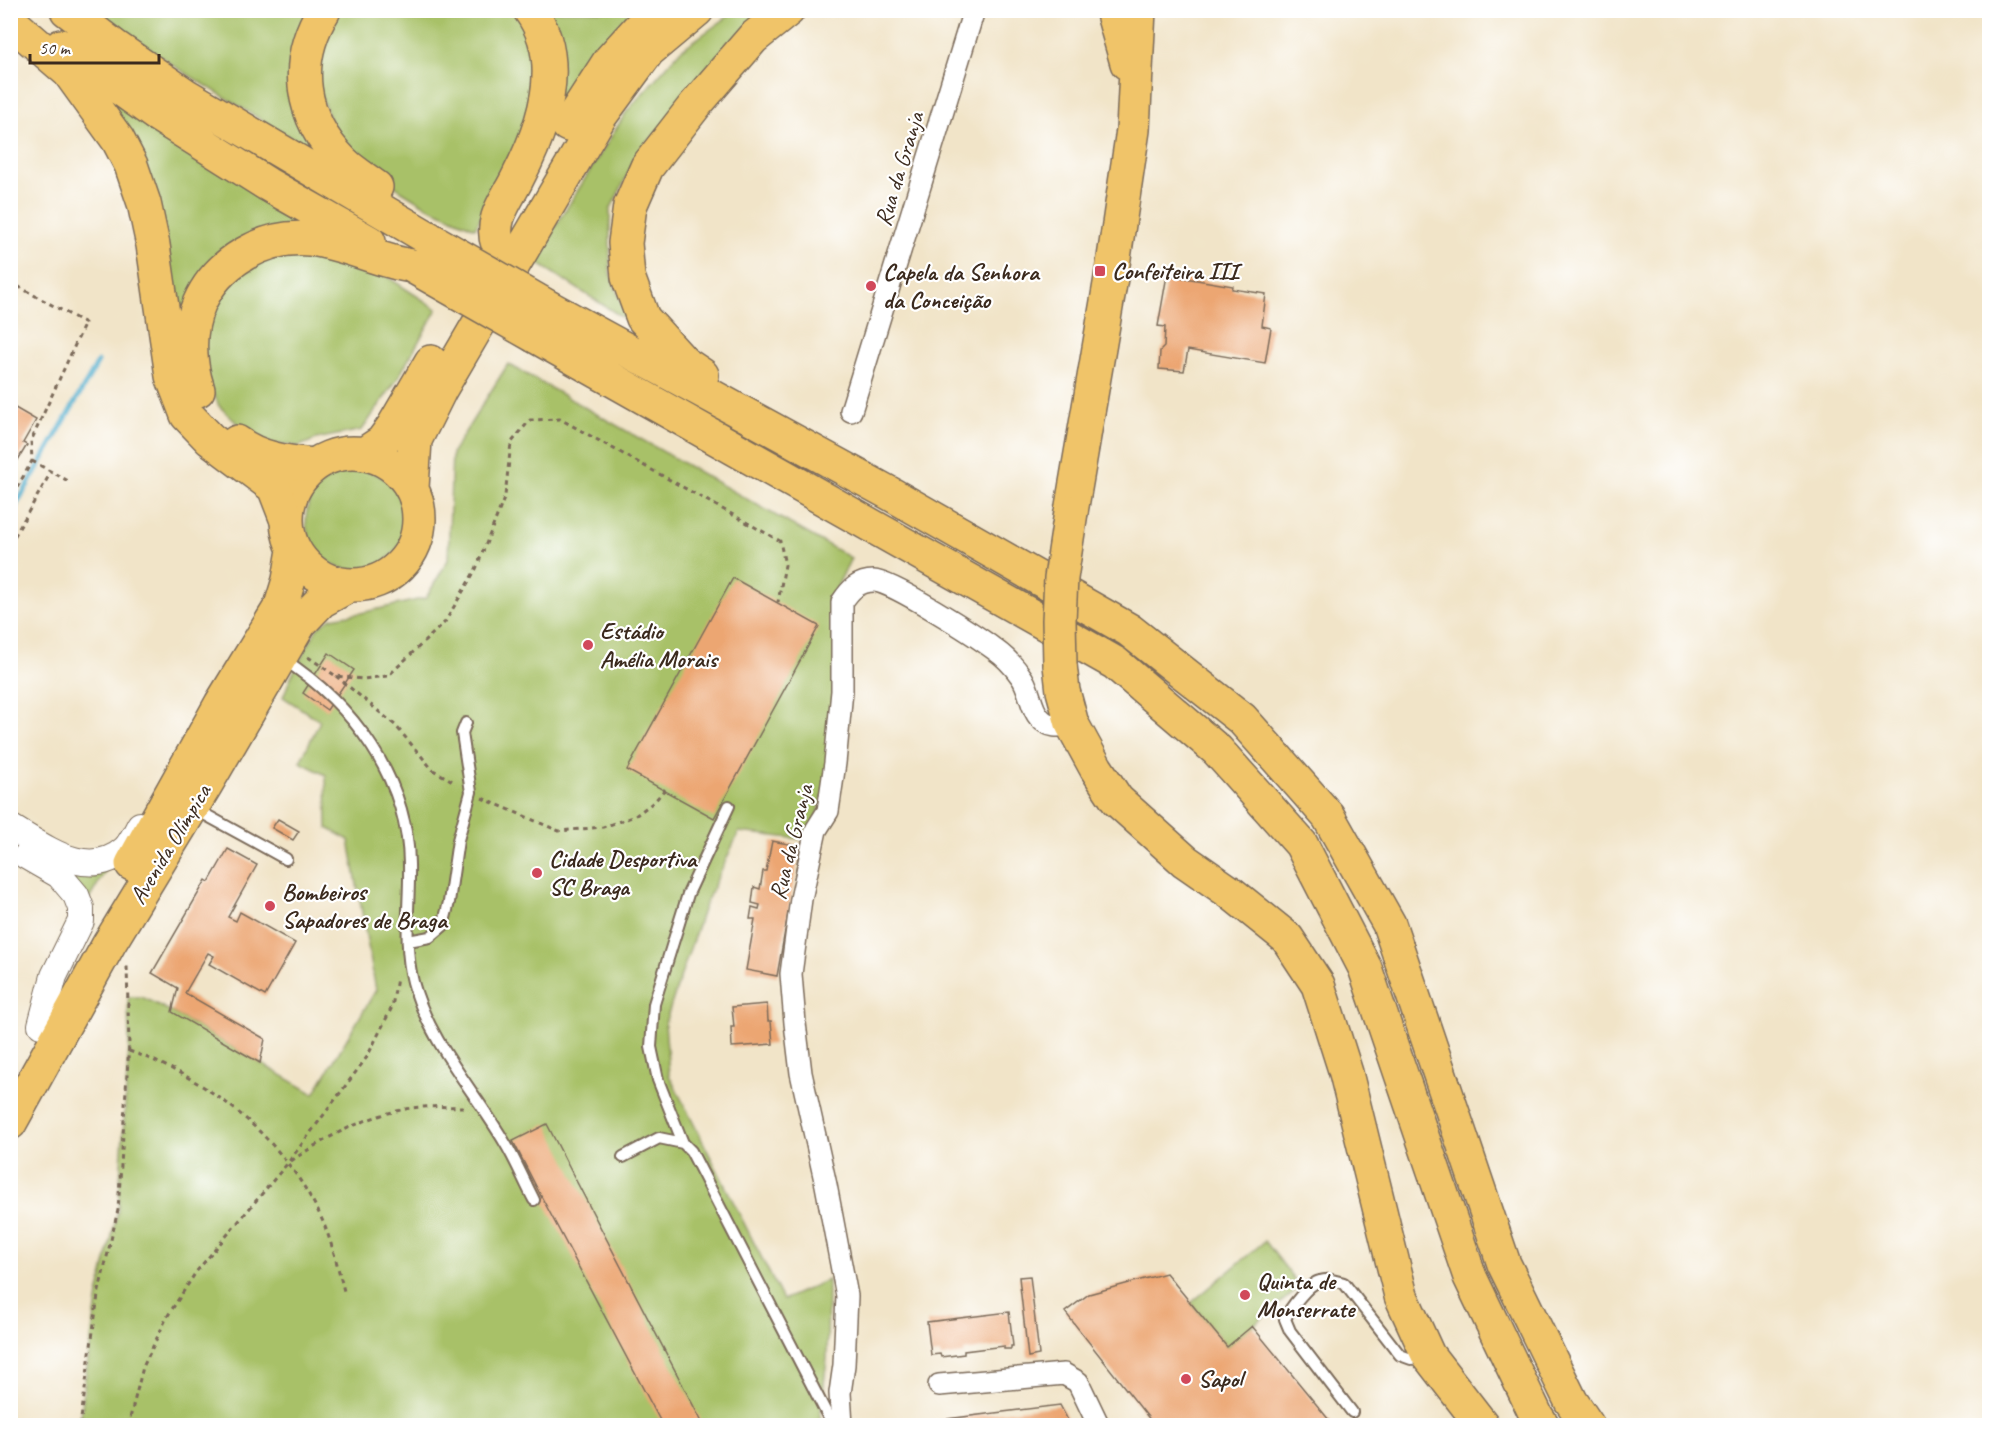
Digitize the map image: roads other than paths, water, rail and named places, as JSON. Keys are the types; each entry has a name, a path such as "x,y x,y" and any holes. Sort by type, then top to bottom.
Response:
{"main road":[{"path":"16,10 54,41 156,114 267,184 412,266 542,322 891,494 1129,630 1242,720 1328,816 1389,924 1504,1264 1571,1401 1588,1425"},
{"path":"67,10 114,46 187,96 430,239 542,322 1115,663 1217,750 1301,844 1365,968 1470,1277 1536,1416 1543,1425"},
{"path":"324,10 315,25 305,56 305,92 316,127 343,162 412,211 425,225 430,239"},
{"path":"498,245 494,234 497,217 531,152 547,105 550,63 540,24 530,10"},
{"path":"364,454 382,442 393,427 563,133 610,60 639,28 660,10"},
{"path":"412,488 415,440 440,390 589,135 648,51 697,10"},
{"path":"788,10 753,38 646,167 630,206 625,243 628,277 644,318 684,363 745,402 868,472 891,494"},
{"path":"1112,10 1125,53 1134,100"},
{"path":"1139,10 1133,130 1061,578 1059,620 1063,691 1072,724 1095,768 1117,800 1185,861 1231,893 1287,938 1318,985 1346,1073 1401,1296 1428,1355 1483,1425"},
{"path":"10,21 69,72 118,140 131,165 144,203 153,245 172,376 187,415 210,439 274,487 286,518"},
{"path":"314,465 285,462 249,451 210,418 199,396 190,354 192,333 199,305 211,284 227,266 252,249 281,240 310,239 337,245 391,263 412,266"},
{"name":"Avenida Olímpica","path":"364,454 343,453 314,465 297,483 288,505 286,518 294,550 302,562 322,578 350,585 366,584 381,580 405,561 413,548 420,518 412,488"},
{"path":"364,454 392,465 412,488"},
{"name":"Avenida Olímpica","path":"10,1082 221,704 281,606 290,580 294,550"},
{"name":"Avenida Olímpica","path":"10,1123 190,793 293,657 300,623 321,601 350,585"}],"street":[{"name":"Rua da Granja","path":"851,411 974,10"},
{"name":"Rua da Granja","path":"842,1425 840,1393 844,1365 846,1296 826,1185 801,1073 791,974 801,899 816,830 828,811 835,763 842,692 842,602 858,583 876,581 897,589 994,649 1022,677 1038,716 1046,723 1059,728 1072,724"},
{"path":"10,827 61,856 81,863 109,859 126,848 202,719 221,704"},
{"path":"10,847 59,875 76,895 81,908 81,921 54,976 41,1025"},
{"path":"939,1385 1064,1374 1078,1382 1099,1425"}],"lane":[{"path":"293,657 367,738 389,777 405,820 409,863 406,923 412,981 430,1028 505,1143 534,1200"},
{"path":"157,819 177,809 190,793 193,773 219,725 221,704"},
{"path":"408,941 429,937 443,926 458,840 471,792 462,734 466,723"},
{"path":"190,793 209,818 286,858"},
{"path":"729,806 688,894 654,1004 651,1047 658,1080 683,1143 696,1159 833,1425"},
{"path":"623,1157 659,1138 683,1143"},
{"path":"1352,1412 1290,1331 1285,1319 1290,1308 1317,1281 1331,1279 1344,1283 1400,1355 1411,1359 1428,1355"}],"waterway":[{"path":"10,516 98,362"}],"place":[{"name":"Confeiteira III","path":"1100,271"},
{"name":"Capela da Senhora da Conceição","path":"871,286"},
{"name":"Estádio Amélia Morais","path":"588,645"},
{"name":"Cidade Desportiva SC Braga","path":"537,873"},
{"name":"Bombeiros Sapadores de Braga","path":"270,906"},
{"name":"Quinta de Monserrate","path":"1245,1295"},
{"name":"Sapol","path":"1186,1379"}]}
